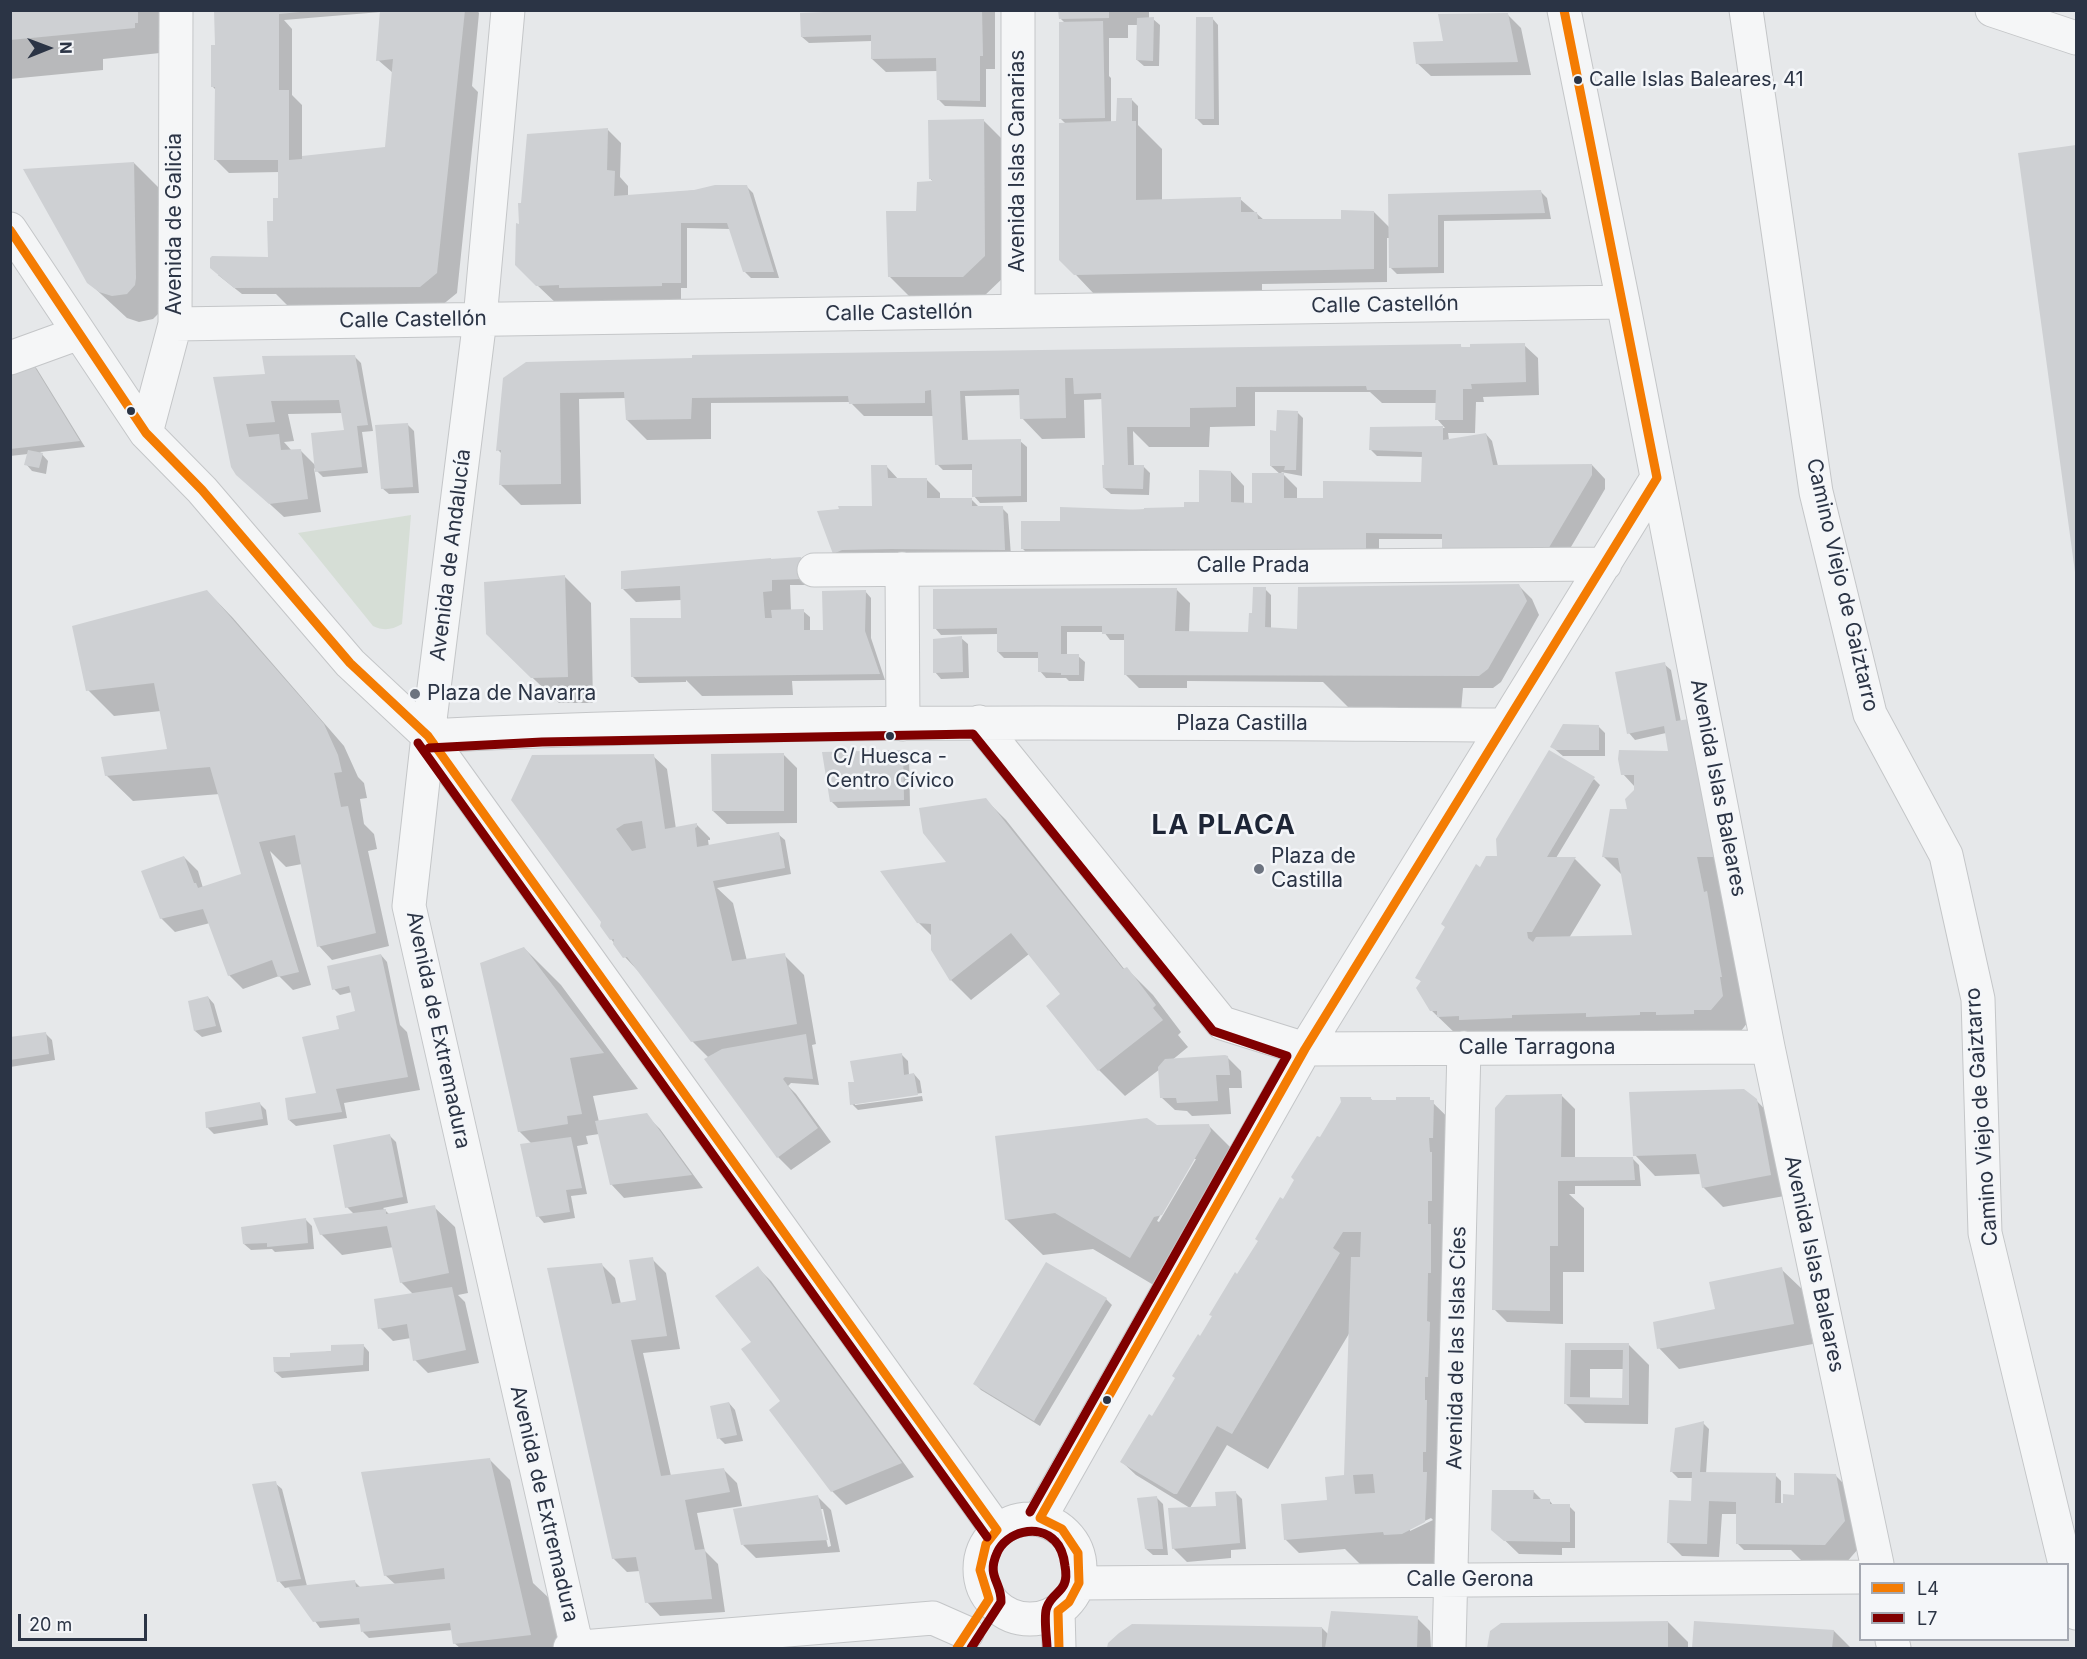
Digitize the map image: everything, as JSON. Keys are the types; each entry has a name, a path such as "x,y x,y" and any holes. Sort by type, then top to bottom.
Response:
{"street":[{"name":"Avenida de Galicia","path":"146,433 175,324 176,10"},
{"name":"Avenida de Andalucía","path":"428,736 480,319 508,10"},
{"name":"Avenida Islas Canarias","path":"1018,10 1018,311"},
{"name":"Avenida Islas Baleares","path":"1564,10 1768,1047 1877,1563"},
{"path":"1992,10 2076,38"},
{"name":"Camino Viejo de Gaiztarro","path":"1747,11 1816,492 1870,714 1946,855 1978,999 1985,1233 2065,1563"},
{"path":"10,229 146,433 202,490 350,663 428,736 997,1530"},
{"name":"Calle Castellón","path":"175,324 1623,302"},
{"path":"10,358 79,333"},
{"path":"1040,1518 1305,1049 1657,478"},
{"name":"Calle Prada","path":"814,570 1605,564"},
{"path":"902,569 903,724"},
{"path":"979,722 1222,1023 1305,1049"},
{"name":"Plaza Castilla","path":"428,736 542,730 979,722 1504,725"},
{"name":"Avenida de Extremadura","path":"428,736 409,906 577,1648"},
{"name":"Calle Tarragona","path":"1305,1049 1768,1047"},
{"name":"Avenida de las Islas Cíes","path":"1449,1648 1464,1048"},
{"path":"1040,1518 1062,1528 1078,1553 1079,1583 1069,1602 1058,1611 1039,1619 1018,1619 1002,1611 989,1599 980,1570 986,1544 997,1530 1016,1520 1040,1518"},
{"name":"Calle Gerona","path":"1079,1583 1859,1577"},
{"path":"2069,1583 2076,1613"},
{"path":"570,1648 933,1618 962,1641 989,1599"},
{"path":"1058,1611 1059,1648"}],"shaded area":[{"path":"411,515 402,624 388,629 377,628 298,533"}],"building":[{"path":"10,10 138,10 138,23 135,23 135,28 10,40"},
{"path":"214,10 300,10 300,12 279,14 279,90 289,90 289,160 302,159 302,156 385,147 393,59 376,61 380,10 465,10 437,273 420,287 234,288 210,268 212,256 268,257 267,221 273,221 273,198 278,198 278,160 214,160 215,87 211,87 211,45 215,45"},
{"path":"872,10 982,10 983,56 980,56 980,101 937,100 936,58 871,59 871,35 801,37 800,13"},
{"path":"1058,10 1109,10 1109,18 1059,19"},
{"path":"1508,13 1518,62 1416,64 1413,42 1443,41 1438,14"},
{"path":"1154,17 1153,61 1136,60 1137,18"},
{"path":"1196,17 1213,17 1214,119 1195,119"},
{"path":"1103,21 1105,118 1059,119 1059,22"},
{"path":"1117,98 1132,98 1132,121 1136,121 1136,200 1241,197 1241,212 1257,212 1258,219 1341,219 1341,210 1374,211 1374,269 1074,275 1059,260 1059,123 1116,121"},
{"path":"984,119 985,256 963,277 888,277 886,211 916,211 917,182 932,181 929,179 928,120"},
{"path":"608,128 607,170 615,171 614,196 694,190 715,185 747,185 774,272 743,272 727,223 681,223 681,283 662,283 662,286 559,288 559,285 536,286 515,265 516,223 519,224 518,203 521,203 527,134"},
{"path":"2076,145 2076,572 2075,572 2018,153"},
{"path":"134,162 135,285 127,294 112,296 99,292 87,283 23,169"},
{"path":"1541,190 1545,213 1438,215 1438,267 1389,268 1388,194"},
{"path":"1525,343 1526,382 1471,384 1472,389 1463,389 1463,420 1435,420 1436,390 1367,390 1366,386 1236,387 1236,407 1190,408 1190,427 1127,427 1128,465 1144,465 1143,489 1103,488 1101,393 1074,394 1073,378 1065,378 1066,418 1020,419 1019,389 960,391 962,440 1021,439 1021,496 972,497 972,464 935,465 931,390 925,391 925,403 849,404 848,396 692,398 691,419 626,420 624,392 560,393 561,484 499,485 501,450 496,451 503,378 526,362 692,358 692,355 1461,344 1461,347 1470,347 1470,344"},
{"path":"355,355 368,425 357,426 362,467 315,472 311,433 344,430 339,400 271,401 275,422 246,424 249,437 279,434 281,450 301,449 308,499 269,504 236,475 231,467 213,377 265,374 262,356"},
{"path":"31,361 80,441 10,449 10,366"},
{"path":"1277,410 1298,411 1296,470 1284,470 1285,466 1270,466 1270,430 1276,431"},
{"path":"408,423 413,487 381,489 375,425"},
{"path":"1443,426 1443,440 1486,433 1493,465 1592,464 1592,475 1547,551 1442,550 1442,534 1366,533 1366,550 1021,549 1021,521 1060,521 1060,507 1144,510 1144,508 1184,507 1184,502 1199,502 1199,470 1231,471 1231,502 1252,503 1252,473 1284,473 1284,498 1323,498 1323,481 1421,482 1422,452 1369,450 1370,427"},
{"path":"28,450 43,453 39,468 24,465"},
{"path":"871,465 887,465 888,478 927,478 927,498 972,498 972,506 1003,506 1005,550 842,550 833,554 817,511 839,509 838,506 872,506"},
{"path":"801,557 802,579 772,580 772,591 763,592 765,618 772,618 771,610 804,609 804,630 823,630 822,591 866,590 865,631 880,674 631,677 630,618 681,618 680,586 621,589 621,571"},
{"path":"565,575 568,677 531,678 486,634 484,582"},
{"path":"1519,584 1527,601 1488,669 1479,676 1124,675 1124,634 1102,634 1102,626 1061,626 1061,654 1079,654 1079,675 1061,675 1061,673 1038,672 1038,652 997,652 997,628 933,629 933,589 1177,588 1175,631 1248,632 1249,613 1252,613 1253,587 1266,587 1265,627 1297,629 1298,587"},
{"path":"207,590 324,724 338,755 342,772 334,773 341,807 348,806 376,933 317,947 295,835 259,842 299,972 278,977 272,960 228,976 203,909 160,919 141,871 184,856 198,888 241,874 210,767 105,776 101,757 167,749 154,683 86,691 72,626"},
{"path":"962,636 963,672 933,673 933,639"},
{"path":"1665,662 1676,721 1689,719 1713,837 1710,837 1714,857 1697,857 1704,892 1707,891 1722,977 1720,977 1723,996 1711,1010 1694,1010 1694,1014 1656,1015 1656,1012 1640,1012 1640,1015 1586,1017 1586,1013 1512,1015 1512,1018 1459,1020 1459,1016 1437,1017 1437,1011 1430,1011 1416,988 1421,981 1415,978 1445,927 1441,924 1476,864 1480,867 1486,856 1497,856 1496,839 1549,750 1595,777 1547,857 1576,857 1532,932 1527,932 1528,938 1533,942 1536,937 1632,935 1618,858 1602,857 1610,809 1627,809 1625,799 1634,790 1634,775 1621,775 1619,750 1668,751 1664,726 1627,734 1615,672"},
{"path":"1563,724 1599,725 1599,750 1556,750 1550,747"},
{"path":"903,750 904,800 830,802 822,752"},
{"path":"784,753 784,811 712,811 711,754"},
{"path":"654,754 665,829 697,823 695,828 697,847 779,832 785,868 713,881 732,961 785,953 797,1024 691,1042 627,957 623,958 613,944 614,939 610,940 600,926 601,922 511,800 532,755","holes":["642,821 646,848 632,851 616,829 624,824"]},
{"path":"986,798 1123,969 1127,967 1156,1005 1153,1008 1163,1020 1098,1071 1046,1006 1060,994 1011,933 950,981 931,950 931,924 917,923 880,871 946,862 923,833 919,808"},
{"path":"524,947 604,1053 570,1058 582,1114 567,1116 568,1124 518,1132 480,963"},
{"path":"381,954 408,1077 336,1089 342,1112 288,1120 285,1098 316,1093 302,1037 339,1029 336,1016 355,1011 349,986 332,990 327,966"},
{"path":"208,996 216,1026 194,1031 188,1001"},
{"path":"46,1032 49,1054 10,1060 10,1037"},
{"path":"806,1034 813,1079 785,1077 783,1079 818,1128 777,1158 704,1059 722,1049"},
{"path":"902,1053 904,1075 914,1073 918,1095 850,1105 848,1082 854,1082 850,1061"},
{"path":"1228,1056 1230,1075 1216,1075 1218,1101 1177,1103 1176,1098 1160,1098 1158,1067 1165,1059"},
{"path":"1744,1089 1757,1099 1771,1175 1702,1188 1696,1154 1633,1156 1629,1092"},
{"path":"1562,1094 1561,1157 1633,1157 1635,1180 1558,1181 1558,1246 1550,1246 1550,1311 1492,1310 1495,1108 1506,1095"},
{"path":"1340,1097 1396,1100 1396,1097 1430,1097 1430,1100 1434,1100 1433,1138 1429,1138 1430,1152 1432,1152 1432,1201 1428,1201 1428,1224 1431,1224 1431,1273 1428,1273 1427,1321 1430,1322 1428,1377 1425,1377 1426,1452 1423,1452 1423,1472 1427,1472 1425,1522 1402,1534 1384,1535 1383,1532 1284,1540 1281,1504 1327,1500 1325,1477 1344,1475 1351,1257 1360,1257 1361,1232 1343,1232 1333,1248 1340,1253 1232,1434 1217,1426 1177,1494 1120,1462 1149,1414 1152,1416 1175,1378 1172,1376 1198,1334 1200,1336 1212,1316 1209,1315 1235,1272 1237,1274 1258,1241 1255,1239 1280,1197 1283,1199 1294,1180 1291,1177 1317,1136 1320,1137 1341,1102","holes":["1373,1474 1375,1493 1355,1494 1353,1475"]},
{"path":"260,1102 263,1119 206,1128 205,1112"},
{"path":"647,1113 692,1175 610,1185 595,1121"},
{"path":"1147,1118 1157,1125 1209,1124 1211,1131 1162,1215 1154,1217 1130,1258 1055,1213 1005,1220 995,1136"},
{"path":"390,1134 403,1197 345,1208 333,1145"},
{"path":"571,1137 582,1188 566,1190 570,1212 536,1217 520,1144"},
{"path":"435,1205 449,1273 400,1283 387,1226 320,1235 313,1218 386,1209 386,1214"},
{"path":"306,1218 308,1243 267,1247 267,1243 243,1244 241,1227"},
{"path":"653,1257 667,1336 631,1340 661,1476 724,1468 730,1492 685,1500 695,1550 705,1549 712,1599 645,1603 636,1557 612,1559 547,1268 602,1263 612,1304 636,1300 629,1260"},
{"path":"1046,1262 1107,1298 1034,1421 973,1384"},
{"path":"758,1266 902,1463 831,1492 769,1410 780,1401 741,1349 751,1342 715,1296"},
{"path":"1782,1267 1794,1324 1657,1349 1653,1322 1715,1309 1709,1282"},
{"path":"452,1287 466,1350 413,1361 407,1324 378,1329 374,1299"},
{"path":"1565,1343 1629,1343 1629,1405 1564,1404","holes":["1571,1350 1623,1350 1622,1398 1570,1397"]},
{"path":"364,1344 363,1365 274,1372 273,1357 290,1357 290,1353 331,1351 331,1345"},
{"path":"729,1402 737,1435 717,1439 710,1406"},
{"path":"1704,1421 1700,1472 1776,1473 1775,1503 1783,1503 1783,1494 1794,1495 1794,1473 1836,1474 1845,1521 1825,1545 1736,1544 1736,1502 1709,1501 1707,1544 1667,1543 1669,1500 1691,1501 1692,1472 1670,1472 1675,1428"},
{"path":"490,1458 531,1635 453,1644 450,1623 361,1632 359,1618 313,1622 288,1587 355,1580 356,1587 445,1579 444,1568 384,1576 361,1472"},
{"path":"276,1481 301,1579 277,1582 252,1484"},
{"path":"1492,1490 1534,1490 1533,1499 1550,1499 1550,1504 1570,1504 1570,1542 1504,1541 1491,1530"},
{"path":"1236,1491 1240,1543 1172,1549 1168,1508 1216,1506 1215,1492"},
{"path":"818,1495 828,1540 741,1545 733,1509"},
{"path":"1157,1496 1163,1549 1145,1549 1137,1498"},
{"path":"1331,1611 1418,1616 1417,1648 1325,1648"},
{"path":"1668,1621 1668,1648 1487,1648 1490,1631 1501,1623"},
{"path":"1694,1621 1834,1630 1832,1648 1692,1648"},
{"path":"1132,1624 1322,1627 1322,1648 1107,1648 1108,1643"}],"transit line":[{"name":"L4","path":"1059,1648 1058,1611 1069,1602 1079,1583 1078,1553 1062,1529 1040,1518 1305,1049 1657,478 1564,10"},
{"name":"L4","path":"10,230 146,433 202,490 350,663 428,736 997,1530 986,1544 980,1570 989,1599 957,1648"},
{"name":"L7","path":"429,748 542,742 973,734 1213,1031 1287,1056 1030,1512"},
{"name":"L7","path":"418,743 987,1537"},
{"name":"L7","path":"971,1648 1001,1602 993,1568 997,1553 1007,1540 1023,1532 1032,1531 1048,1535 1055,1541 1065,1563 1065,1581 1050,1601 1046,1611 1047,1648"}],"place":[{"name":"Calle Islas Baleares, 41","path":"1578,80"},
{"name":"Plaza de Navarra","path":"415,694"},
{"name":"C/ Huesca - Centro Cívico","path":"890,736"},
{"name":"Plaza de Castilla","path":"1259,869"}],"district":[{"name":"LA PLACA","path":"1224,826"}]}
